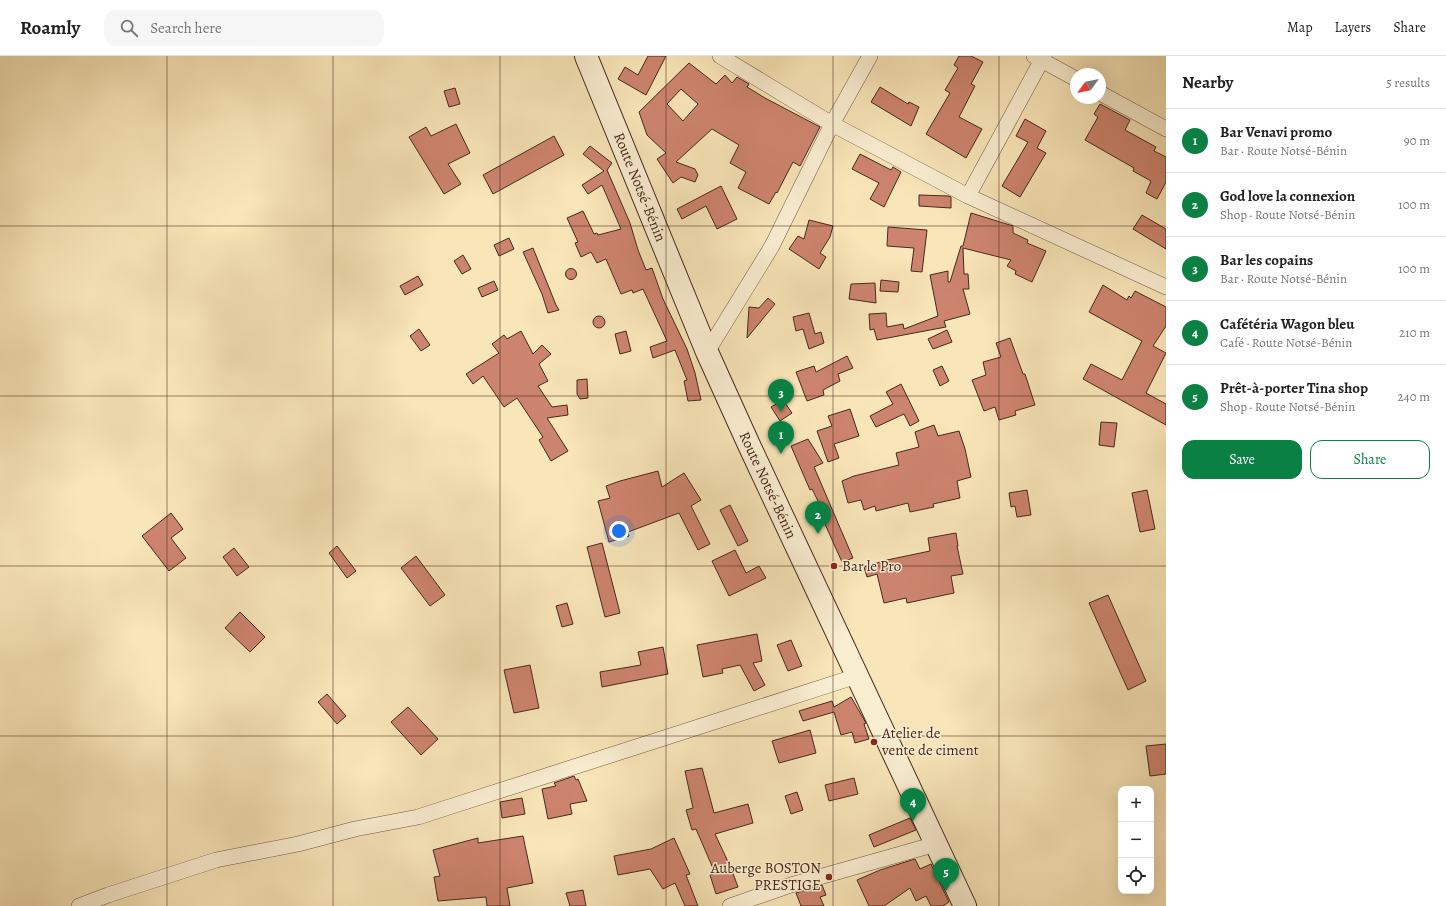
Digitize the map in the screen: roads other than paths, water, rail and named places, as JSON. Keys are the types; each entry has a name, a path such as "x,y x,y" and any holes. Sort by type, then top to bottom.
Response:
{"main road":[{"name":"Route Notsé-Bénin","path":"586,56 707,352 965,906"}],"street":[{"path":"720,56 832,124 968,196 1166,287"},
{"path":"707,352 772,246 832,124 870,56"},
{"path":"968,196 1040,57 1070,75"},
{"path":"1106,96 1166,129"},
{"path":"79,906 216,860 298,844 355,829 418,817 857,676"},
{"path":"730,906 791,885 936,844"}],"place":[{"name":"Bar les copains","path":"781,412"},
{"name":"Bar Venavi promo","path":"781,454"},
{"name":"God love la connexion","path":"818,534"},
{"name":"Bar le Pro","path":"834,566"},
{"name":"Atelier de vente de ciment","path":"874,742"},
{"name":"Cafétéria Wagon bleu","path":"913,821"},
{"name":"Auberge BOSTON PRESTIGE","path":"829,877"},
{"name":"Prêt-à-porter Tina shop","path":"946,891"}]}
